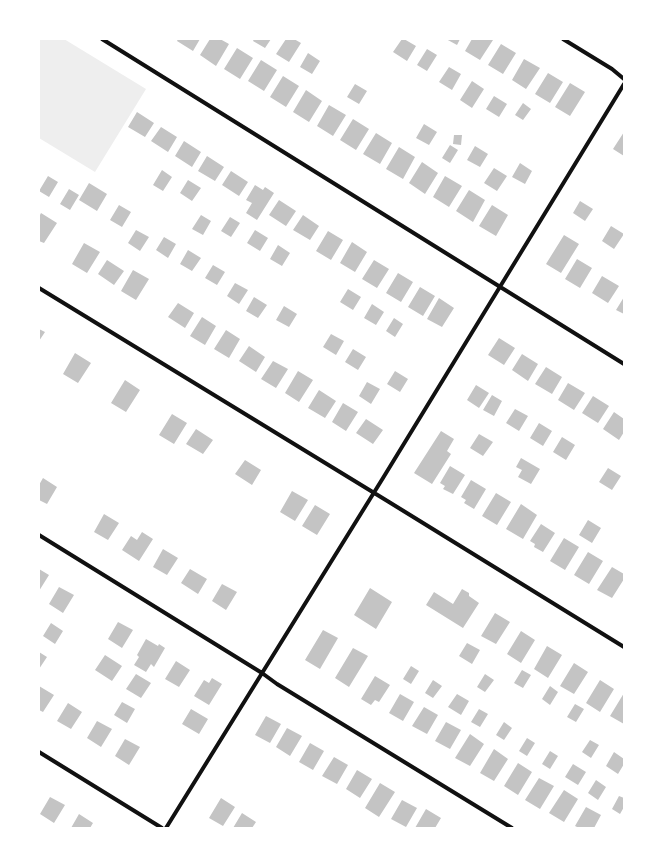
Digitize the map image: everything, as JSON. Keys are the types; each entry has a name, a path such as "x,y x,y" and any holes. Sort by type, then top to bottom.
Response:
{"street":[{"path":"102,39 624,364"},
{"path":"563,39 612,69 624,79"},
{"path":"166,828 624,84"},
{"path":"39,288 374,492 624,647"},
{"path":"39,535 262,673 277,684 512,828"},
{"path":"39,752 162,828"}],"shaded area":[{"path":"39,39 64,39 146,89 95,172 39,138"}],"building":[{"path":"178,39 200,39 193,51 177,41"},
{"path":"210,39 220,39 229,44 216,66 200,55"},
{"path":"254,39 271,39 265,48 253,41"},
{"path":"286,39 294,39 301,43 289,62 276,54"},
{"path":"402,39 416,46 407,61 393,52"},
{"path":"446,39 460,39 457,45"},
{"path":"472,39 493,40 480,60 465,51"},
{"path":"501,44 516,53 503,74 488,65"},
{"path":"237,48 253,58 240,79 224,69"},
{"path":"427,49 437,55 427,71 417,65"},
{"path":"308,53 320,61 312,74 300,67"},
{"path":"524,59 540,68 526,89 512,80"},
{"path":"261,60 277,70 264,91 248,81"},
{"path":"449,67 461,74 452,90 439,82"},
{"path":"548,73 563,82 550,103 535,94"},
{"path":"283,76 299,86 286,107 270,97"},
{"path":"472,81 484,89 472,108 460,100"},
{"path":"570,83 585,92 570,116 555,107"},
{"path":"355,84 367,91 359,104 347,97"},
{"path":"306,90 322,101 309,122 293,112"},
{"path":"494,96 507,104 499,117 486,109"},
{"path":"523,103 531,109 523,120 515,115"},
{"path":"329,105 346,115 333,136 317,126"},
{"path":"137,112 154,123 145,137 128,127"},
{"path":"353,119 369,129 356,150 340,140"},
{"path":"424,124 437,132 429,145 416,138"},
{"path":"161,127 177,137 168,152 151,141"},
{"path":"624,132 624,156 613,149"},
{"path":"376,133 392,143 380,164 363,154"},
{"path":"454,135 462,135 461,145 453,144"},
{"path":"184,141 201,152 192,167 175,156"},
{"path":"450,145 458,150 450,163 442,158"},
{"path":"475,146 488,154 480,167 467,160"},
{"path":"399,147 415,157 403,179 386,169"},
{"path":"207,156 224,167 215,181 198,171"},
{"path":"422,162 438,173 425,194 409,183"},
{"path":"520,163 532,171 525,184 512,177"},
{"path":"494,168 507,176 497,191 484,183"},
{"path":"162,170 172,177 163,191 153,185"},
{"path":"231,171 248,182 239,196 222,185"},
{"path":"48,176 58,182 49,197 39,191"},
{"path":"445,176 462,186 449,207 433,197"},
{"path":"188,180 201,188 192,201 180,193"},
{"path":"89,183 107,194 97,211 79,200"},
{"path":"255,185 263,190 265,187 274,193 257,220 246,213 252,203 246,200"},
{"path":"69,189 79,195 70,210 60,204"},
{"path":"469,190 485,200 473,222 456,211"},
{"path":"279,200 296,211 286,226 269,215"},
{"path":"580,201 593,209 585,221 573,213"},
{"path":"119,205 131,212 122,227 110,220"},
{"path":"492,205 508,215 496,236 479,226"},
{"path":"41,213 57,223 44,243 39,241 39,217"},
{"path":"201,215 211,221 203,235 192,229"},
{"path":"303,215 319,226 310,240 293,230"},
{"path":"230,217 240,223 231,237 221,231"},
{"path":"611,226 624,234 614,249 602,241"},
{"path":"136,230 149,237 140,251 128,243"},
{"path":"255,230 268,238 260,251 247,243"},
{"path":"328,231 343,240 331,260 316,251"},
{"path":"564,235 579,244 561,273 546,264"},
{"path":"164,237 176,244 168,258 156,250"},
{"path":"352,242 367,252 355,272 340,263"},
{"path":"84,243 100,252 87,273 72,264"},
{"path":"278,245 290,253 282,266 270,259"},
{"path":"188,250 201,258 192,271 180,264"},
{"path":"577,259 592,268 580,288 565,279"},
{"path":"107,260 124,271 114,285 98,274"},
{"path":"374,260 389,269 377,288 362,279"},
{"path":"213,265 225,272 217,285 205,278"},
{"path":"133,270 149,279 136,300 121,291"},
{"path":"398,273 413,282 401,302 386,293"},
{"path":"602,276 619,286 608,303 592,293"},
{"path":"235,283 248,290 239,304 227,296"},
{"path":"420,287 435,296 423,316 408,307"},
{"path":"348,289 361,297 353,310 340,302"},
{"path":"254,297 267,305 258,318 246,311"},
{"path":"624,297 624,314 616,310"},
{"path":"439,298 454,308 442,327 427,319"},
{"path":"178,303 194,313 185,328 168,317"},
{"path":"372,304 384,312 376,325 364,318"},
{"path":"284,306 297,314 289,327 276,320"},
{"path":"202,317 216,326 205,345 190,336"},
{"path":"394,318 403,324 395,337 386,331"},
{"path":"39,329 45,332 39,341"},
{"path":"226,330 240,339 229,358 214,349"},
{"path":"331,334 344,341 336,355 323,347"},
{"path":"499,338 515,348 504,365 488,355"},
{"path":"249,346 265,357 256,372 239,361"},
{"path":"353,349 366,357 358,370 345,362"},
{"path":"75,353 91,363 78,383 63,374"},
{"path":"522,354 538,364 528,381 512,370"},
{"path":"273,361 288,369 276,388 261,379"},
{"path":"546,367 562,377 552,394 535,384"},
{"path":"298,371 313,380 299,402 285,393"},
{"path":"395,371 408,379 400,392 387,384"},
{"path":"125,380 140,390 126,412 111,403"},
{"path":"367,382 380,389 371,404 359,396"},
{"path":"568,383 585,393 574,410 558,400"},
{"path":"476,385 489,393 479,408 467,400"},
{"path":"319,390 336,401 325,418 308,408"},
{"path":"492,395 502,401 494,416 483,410"},
{"path":"593,396 609,406 598,423 582,413"},
{"path":"343,403 358,412 346,431 332,422"},
{"path":"515,409 528,416 519,431 506,423"},
{"path":"614,412 624,419 624,432 619,440 603,429"},
{"path":"172,414 187,423 174,444 159,435"},
{"path":"366,419 383,430 373,444 356,433"},
{"path":"539,423 552,431 543,446 530,438"},
{"path":"196,429 213,440 203,454 186,444"},
{"path":"441,431 454,439 447,451 451,454 432,484 414,473"},
{"path":"479,434 493,442 483,456 470,448"},
{"path":"562,437 575,445 566,460 553,452"},
{"path":"521,458 540,469 531,484 518,477 522,470 516,467"},
{"path":"245,460 261,470 252,485 235,474"},
{"path":"450,466 465,475 453,494 443,489 445,486 440,483"},
{"path":"608,468 621,476 612,490 599,482"},
{"path":"43,478 57,487 47,504 39,500 39,485"},
{"path":"471,480 486,489 474,509 464,503 466,500 461,497"},
{"path":"292,491 308,500 295,521 280,512"},
{"path":"496,493 511,502 497,525 482,516"},
{"path":"521,504 537,515 523,539 506,529"},
{"path":"315,505 330,514 317,535 302,526"},
{"path":"104,514 119,523 108,540 94,532"},
{"path":"588,520 601,528 592,543 579,535"},
{"path":"541,524 555,533 543,552 534,547 535,544 530,541"},
{"path":"142,532 153,539 139,561 122,550 131,536 137,540"},
{"path":"564,538 579,547 565,570 550,561"},
{"path":"163,549 178,558 167,575 153,567"},
{"path":"588,552 603,561 589,584 574,575"},
{"path":"612,567 624,574 624,579 612,598 597,590"},
{"path":"39,569 49,575 39,591"},
{"path":"190,569 207,579 198,594 181,583"},
{"path":"222,584 237,592 226,610 212,601"},
{"path":"59,587 74,595 63,613 49,604"},
{"path":"370,588 392,602 376,629 354,615"},
{"path":"462,589 469,593 469,596 479,603 463,628 426,605 434,592 453,604"},
{"path":"495,613 510,622 496,644 481,636"},
{"path":"118,622 133,630 122,648 108,639"},
{"path":"51,623 63,631 55,644 43,636"},
{"path":"323,630 338,638 320,669 305,660"},
{"path":"521,631 535,640 521,663 507,654"},
{"path":"146,639 165,648 154,667 151,664 146,672 134,665 139,657 137,655"},
{"path":"467,643 480,650 472,664 459,656"},
{"path":"547,646 562,655 548,678 534,669"},
{"path":"353,648 368,656 349,687 335,678"},
{"path":"39,652 47,657 39,669"},
{"path":"105,655 122,666 112,681 95,670"},
{"path":"176,661 190,670 179,687 165,679"},
{"path":"574,663 588,672 574,694 560,686"},
{"path":"411,666 419,671 411,684 403,679"},
{"path":"522,670 531,675 523,688 514,683"},
{"path":"136,674 151,683 141,698 126,689"},
{"path":"485,674 494,680 485,692 477,687"},
{"path":"375,676 390,685 379,702 375,700 371,705 361,699"},
{"path":"212,678 222,684 209,705 194,696 204,680 209,683"},
{"path":"433,680 442,686 433,698 425,693"},
{"path":"600,680 614,689 600,712 586,703"},
{"path":"39,686 54,695 43,712 39,710"},
{"path":"550,686 558,692 550,705 542,699"},
{"path":"624,693 624,724 610,716"},
{"path":"400,694 414,702 403,721 389,713"},
{"path":"457,694 469,701 461,715 448,707"},
{"path":"122,702 135,709 127,723 114,715"},
{"path":"68,703 82,712 71,729 57,721"},
{"path":"575,704 584,709 576,722 567,717"},
{"path":"424,707 438,715 427,734 412,726"},
{"path":"191,709 208,719 199,734 182,724"},
{"path":"479,709 488,714 480,727 471,722"},
{"path":"266,716 281,724 270,743 255,735"},
{"path":"97,721 112,729 101,747 87,738"},
{"path":"446,722 461,730 450,749 435,741"},
{"path":"504,722 512,728 504,740 496,735"},
{"path":"287,728 302,736 290,756 276,747"},
{"path":"470,734 484,744 470,766 455,758"},
{"path":"527,738 535,743 527,756 519,751"},
{"path":"125,739 140,747 129,765 115,756"},
{"path":"590,740 599,745 591,758 582,752"},
{"path":"310,743 324,751 313,770 299,762"},
{"path":"494,749 508,759 494,781 480,773"},
{"path":"550,751 558,756 550,769 542,764"},
{"path":"614,752 624,759 624,764 618,774 606,766"},
{"path":"334,757 348,765 337,784 322,776"},
{"path":"518,763 532,772 518,795 504,786"},
{"path":"573,764 586,772 578,785 565,777"},
{"path":"357,770 372,779 360,798 346,789"},
{"path":"539,778 554,786 540,809 525,800"},
{"path":"596,780 606,787 598,800 588,793"},
{"path":"380,783 395,792 379,817 365,808"},
{"path":"564,790 578,799 564,822 549,813"},
{"path":"619,796 624,798 624,807 620,814 612,809"},
{"path":"50,797 65,805 54,823 40,814"},
{"path":"221,798 235,807 223,826 209,818"},
{"path":"402,800 417,808 406,827 391,819"},
{"path":"586,807 601,815 594,828 579,828 575,826"},
{"path":"426,809 441,818 435,828 415,828"},
{"path":"242,813 256,822 252,828 233,828"},
{"path":"79,814 93,823 90,828 71,828"}]}
